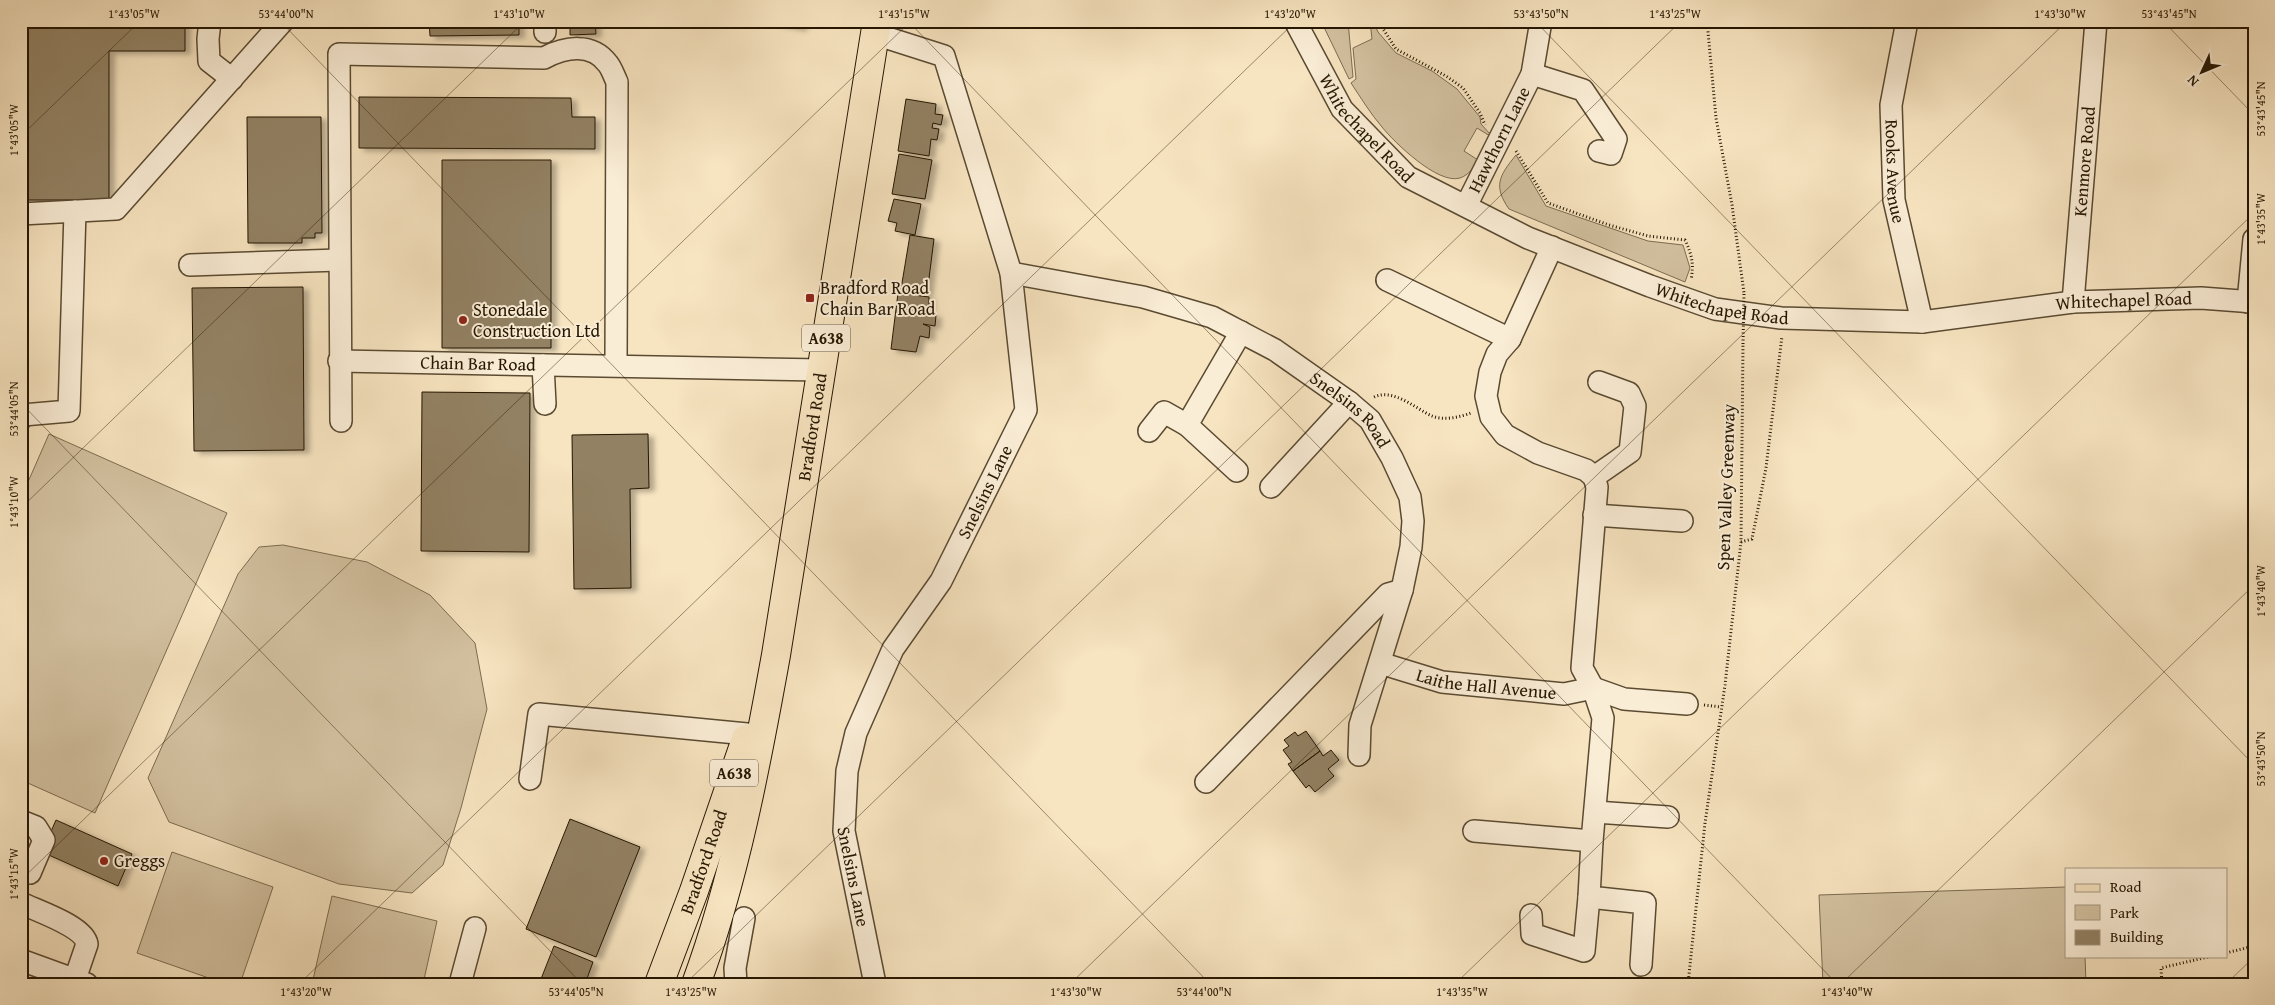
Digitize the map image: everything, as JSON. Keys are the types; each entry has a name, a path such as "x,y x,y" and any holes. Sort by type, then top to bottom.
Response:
{"main road":[{"name":"Bradford Road","path":"696,984 728,885 757,758 776,655 876,27"},
{"name":"Bradford Road","path":"659,984 694,891 776,655"}],"street":[{"path":"210,21 208,40 209,61 232,79"},
{"path":"21,214 116,209 283,21"},
{"name":"Hawthorn Lane","path":"1466,206 1532,74 1541,21"},
{"name":"Rooks Avenue","path":"1907,21 1891,105 1894,200 1922,322"},
{"name":"Kenmore Road","path":"2073,302 2096,21"},
{"name":"Whitechapel Road","path":"1297,22 1342,109 1408,176 1528,238 1650,286 1715,309 1781,318 1922,322 2073,302 2201,298 2251,302"},
{"name":"Snelsins Lane","path":"875,984 844,831 847,771 856,733 893,650 941,581 1026,410 1011,273 944,56 876,27"},
{"path":"340,421 339,54 544,58 559,50 580,49 592,51 608,64 617,82 616,365"},
{"name":"Hawthorn Lane","path":"1532,74 1583,90 1616,139 1611,154 1599,152"},
{"path":"21,419 23,415 69,411 75,211"},
{"path":"2251,302 2254,239"},
{"path":"1531,915 1532,934 1584,951 1603,718 1593,688 1582,668 1596,487 1594,477 1586,470 1538,453 1505,435 1490,417 1486,396 1490,372 1497,354 1510,339 1552,247"},
{"path":"190,265 339,260"},
{"name":"Snelsins Road","path":"1011,273 1144,296 1212,317 1275,350 1370,420 1392,458 1410,497 1413,521 1411,547 1402,590 1360,724 1359,755"},
{"path":"1387,280 1510,339"},
{"path":"1187,425 1241,332"},
{"name":"Chain Bar Road","path":"340,361 821,370"},
{"path":"543,365 545,404"},
{"path":"1594,477 1630,452 1635,406 1629,393 1599,382"},
{"path":"1271,487 1352,405"},
{"path":"1149,431 1164,412 1187,425 1237,471"},
{"path":"1594,514 1682,521"},
{"path":"1206,782 1388,594 1402,590"},
{"name":"Laithe Hall Avenue","path":"1380,663 1442,682 1564,694 1593,688"},
{"path":"1593,688 1624,699 1687,704"},
{"path":"530,779 539,714 747,734"},
{"path":"1595,812 1668,817"},
{"path":"21,821 36,828 44,840 30,873"},
{"path":"1474,831 1592,842"},
{"path":"1589,897 1645,903 1641,965"},
{"path":"21,903 78,929 86,938 87,944 81,982 21,960"},
{"path":"736,984 735,968 744,918"},
{"path":"460,984 474,928"}],"path":[{"path":"1378,21 1396,49 1446,76 1463,88 1490,130"},
{"name":"Spen Valley Greenway","path":"1688,984 1705,824 1725,686 1743,511 1744,294 1732,205 1716,118 1707,21"},
{"path":"1516,151 1548,203 1609,225 1648,236 1685,240 1694,267 1689,286"},
{"path":"1741,542 1752,540 1766,468 1782,344 1781,318"},
{"path":"1352,405 1382,395 1402,399 1433,416 1446,418 1467,415 1488,407"},
{"path":"2228,952 2254,946"},
{"path":"2162,984 2161,968 2204,958"}],"green space":[{"path":"1321,21 1348,21 1353,77 1349,79"},
{"path":"1370,21 1373,21 1378,32 1396,53 1432,71 1457,89 1480,117 1481,124 1490,136 1477,128 1464,151 1478,160 1463,177 1451,178 1440,175 1406,152 1378,122 1351,83 1356,79 1353,48 1372,39"},
{"path":"1516,155 1546,206 1648,241 1683,245 1690,268 1685,282 1509,209 1501,194 1500,181 1505,169"},
{"path":"49,434 227,513 95,813 21,780 21,498"},
{"path":"283,545 367,562 430,595 475,643 487,709 461,808 443,865 412,893 339,884 169,822 148,778 238,574 259,547"},
{"path":"172,852 273,887 240,984 226,984 137,953"},
{"path":"2065,887 2065,958 2085,958 2086,984 1823,984 1819,895"},
{"path":"332,896 437,921 423,984 312,984"}],"building":[{"path":"21,21 185,21 185,51 109,51 109,200 21,200"},
{"path":"429,21 519,21 519,35 430,36"},
{"path":"570,21 595,21 596,34 570,35"},
{"path":"767,21 802,21 801,28"},
{"path":"359,97 571,98 572,117 595,117 595,149 359,148"},
{"path":"906,99 936,104 935,114 943,115 941,125 933,123 932,128 939,129 937,140 931,139 929,156 898,151"},
{"path":"247,117 321,117 322,233 315,233 315,238 302,238 302,243 248,243"},
{"path":"899,154 932,160 925,199 892,194"},
{"path":"442,160 551,160 551,348 442,348"},
{"path":"894,199 921,204 915,235 895,231 897,223 888,221"},
{"path":"910,235 934,239 927,294 901,289"},
{"path":"303,287 304,450 194,451 192,288"},
{"path":"898,293 929,297 929,310 926,310 925,313 936,315 935,326 923,324 930,327 929,338 920,336 916,352 891,349"},
{"path":"422,392 530,393 529,552 421,551"},
{"path":"648,434 649,488 630,489 631,588 574,589 572,435"},
{"path":"1306,731 1320,751 1293,771 1288,764 1292,762 1283,750 1289,746 1284,740 1295,732 1298,736"},
{"path":"1331,750 1339,760 1328,769 1334,776 1315,792 1309,785 1306,788 1293,771 1320,751 1323,756"},
{"path":"570,819 640,847 596,957 526,929"},
{"path":"56,820 132,854 118,886 42,852"},
{"path":"554,946 593,962 585,984 539,984"}],"place":[{"name":"Bradford Road Chain Bar Road","path":"810,298"},
{"name":"Stonedale Construction Ltd","path":"463,320"},
{"name":"Greggs","path":"104,861"}]}
